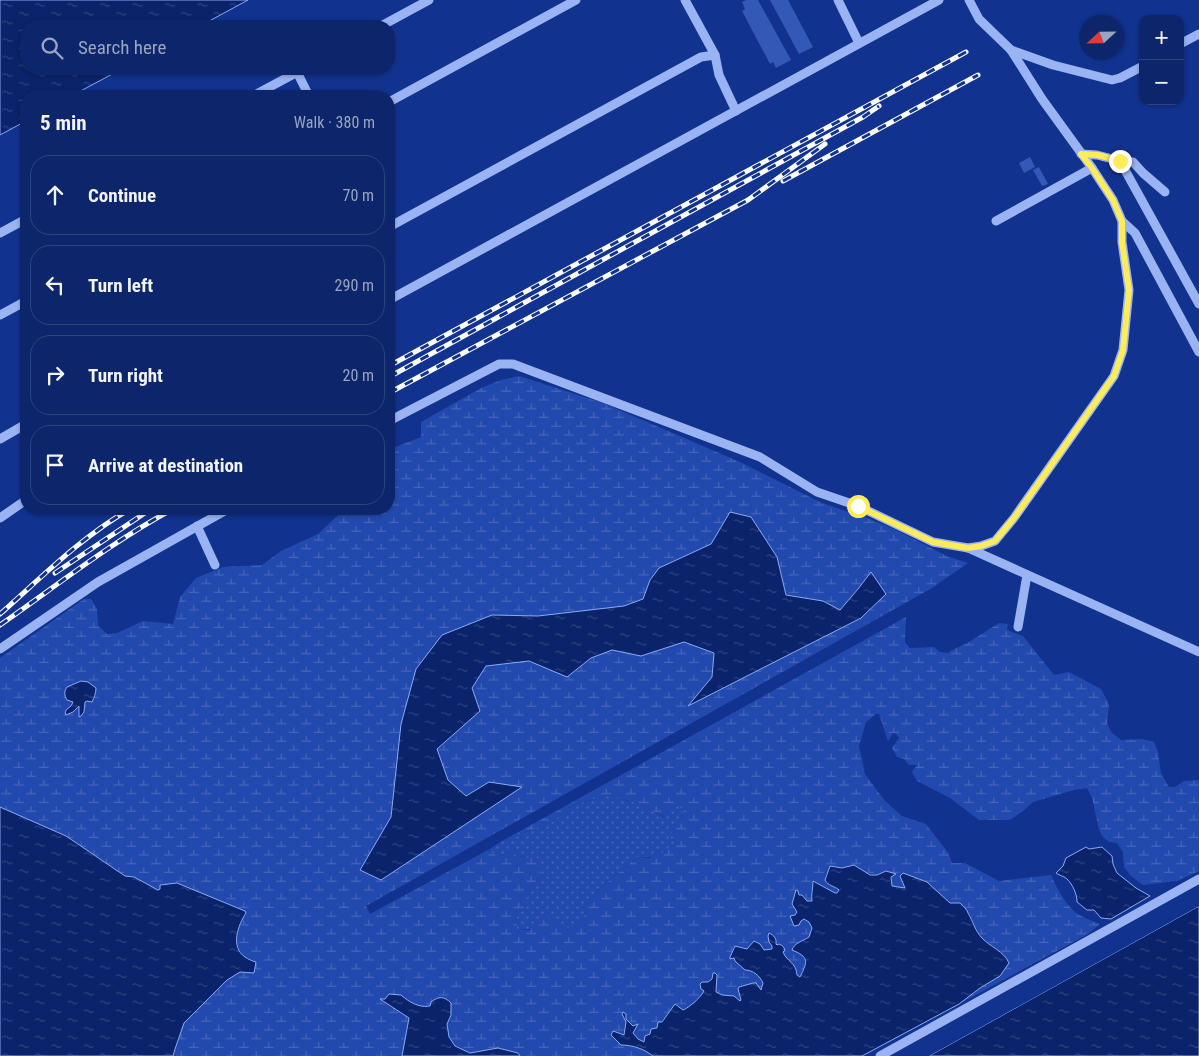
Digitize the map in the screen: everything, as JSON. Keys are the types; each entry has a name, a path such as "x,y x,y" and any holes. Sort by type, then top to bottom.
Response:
{"lane":[{"path":"392,20 429,0"},
{"path":"395,99 576,0"},
{"path":"685,0 714,55 719,75 736,111"},
{"path":"838,0 860,43"},
{"path":"395,297 939,0"},
{"path":"968,548 995,541 1014,518 1114,376 1123,350 1129,290 1122,242 1122,221 1113,200 1042,99 1011,50 978,19 969,0"},
{"path":"1184,42 1199,34"},
{"path":"1011,50 1053,65 1112,80 1139,68"},
{"path":"395,224 701,57 714,55"},
{"path":"264,90 291,75"},
{"path":"302,75 308,90"},
{"path":"1081,154 1098,155 1120,161 1133,162 1165,192"},
{"path":"1120,161 1199,304"},
{"path":"996,221 1092,168"},
{"path":"1122,221 1135,233 1199,352"},
{"path":"0,233 20,222"},
{"path":"0,315 20,304"},
{"path":"395,418 499,364 513,364 760,457 817,492 858,506 933,542 968,548 1199,652"},
{"path":"0,439 20,427"},
{"path":"0,518 20,504"},
{"path":"0,649 98,582 217,515"},
{"path":"197,526 215,565"},
{"path":"1018,627 1027,575"},
{"path":"880,1056 1199,879"}],"green space":[{"path":"519,376 603,403 740,462 820,502 894,529 947,556 968,563 932,588 366,906 370,914 488,850 498,857 512,851 517,856 527,858 532,854 540,860 540,876 530,889 524,908 516,908 517,929 530,930 545,915 572,930 583,918 591,899 605,884 638,857 650,858 653,853 663,853 674,844 670,836 684,810 674,804 665,817 637,803 608,795 573,805 552,822 502,841 906,617 905,642 910,648 934,647 940,652 948,653 999,623 1008,624 1007,630 1023,636 1054,675 1069,672 1101,689 1109,704 1107,723 1111,732 1121,740 1142,739 1154,742 1158,752 1161,773 1169,787 1175,787 1184,781 1199,780 1199,871 1177,881 1143,885 1131,876 1124,867 1123,852 1117,843 1109,842 1103,837 1099,830 1092,798 1087,788 1033,802 1010,820 979,820 950,798 917,781 912,772 917,765 909,765 904,759 897,757 892,748 899,738 893,733 888,741 879,714 876,714 866,722 859,746 865,774 885,801 902,816 926,824 949,854 952,863 965,863 999,881 1051,875 1061,895 1071,909 1100,924 1088,934 959,1004 1000,976 1002,954 982,938 967,911 960,903 950,903 927,882 915,878 906,889 892,886 891,877 895,874 886,871 873,874 854,865 842,868 830,866 825,876 827,883 839,890 835,893 813,882 811,896 813,901 807,901 799,895 798,891 793,901 797,912 795,915 791,915 801,921 804,919 810,923 812,928 809,937 796,944 794,951 803,955 806,961 800,977 797,975 794,966 778,947 772,943 769,942 772,949 764,950 760,944 747,949 738,947 734,958 745,970 753,972 760,978 763,983 761,990 753,983 738,989 741,1000 739,1001 728,995 716,992 717,975 714,973 707,983 703,994 698,999 682,1010 675,1005 644,1042 633,1033 633,1026 622,1014 626,1022 621,1045 638,1048 653,1056 520,1056 518,1053 498,1048 470,1053 455,1046 449,1037 447,1024 451,1015 430,1006 423,1007 406,1000 401,995 381,1000 409,1018 402,1056 173,1056 184,1023 227,980 240,972 254,972 256,962 239,950 237,936 240,922 160,889 158,890 134,877 125,876 66,836 0,807 0,658 84,599 91,599 97,609 98,625 107,634 117,633 143,621 173,624 180,597 196,578 223,567 262,565 281,551 318,534 339,515 395,515 395,447 421,437 421,422 481,388 501,380","holes":["711,544 777,557 786,595 823,601 840,610 871,573 861,618 689,705 712,677 714,653 684,642 641,656 612,650 591,658 567,676 530,661 486,666 472,688 480,711 437,749 448,780 466,796 489,782 360,869 391,817 492,615 538,616 624,606 644,599 650,580 659,568"]},
{"path":"608,795 637,803 664,817 674,804 684,810 671,836 675,844 658,855 638,857 605,884 591,899 583,918 572,930 517,929 516,907 524,907 530,889 540,876 527,858 517,856 512,851 498,857 488,850 502,841 552,822 573,805"}],"water":[{"path":"0,0 248,0 211,20 20,20 20,75 111,75 82,90 20,90 20,124 0,135"},
{"path":"730,512 751,517 777,557 786,595 823,601 840,610 871,572 886,594 861,618 688,706 712,677 714,653 684,642 641,656 612,650 591,658 567,677 529,661 486,666 472,688 480,711 437,749 448,780 466,796 489,782 522,787 381,880 360,870 391,817 401,724 416,669 442,635 492,615 538,616 624,606 643,599 650,580 659,568 711,544"},
{"path":"81,681 88,682 96,688 92,702 85,702 84,712 79,717 79,706 73,712 66,715 65,712 73,702 67,700 66,689"},
{"path":"0,807 66,836 125,876 134,877 158,890 160,885 177,883 245,911 246,913 238,930 237,942 240,953 256,962 254,973 240,972 227,980 184,1023 173,1056 0,1056"},
{"path":"1086,847 1089,849 1102,847 1112,856 1117,873 1150,896 1111,919 1101,918 1094,910 1087,910 1077,902 1073,887 1069,881 1056,873 1063,866 1066,858"},
{"path":"854,865 870,875 877,875 886,871 896,874 891,877 892,886 905,888 900,876 903,873 927,882 950,903 960,903 967,910 976,929 985,941 1007,959 1009,963 1000,976 959,1004 862,1056 653,1056 638,1048 621,1045 611,1035 613,1031 624,1035 626,1022 622,1014 623,1012 626,1014 626,1019 633,1026 638,1024 633,1033 644,1042 645,1036 650,1034 651,1029 657,1028 658,1022 662,1022 675,1004 683,1010 697,999 704,991 701,989 700,984 712,979 713,973 717,975 716,992 722,995 734,996 740,1001 739,987 756,983 761,990 763,983 758,976 751,971 745,970 734,958 730,959 730,957 735,946 747,949 754,941 760,944 764,950 772,949 769,942 769,933 775,937 777,945 779,944 783,947 785,950 783,952 800,977 805,967 805,960 802,955 792,950 797,944 809,937 812,928 809,922 804,919 799,925 794,926 790,916 795,915 797,912 792,904 796,890 807,901 812,901 813,881 837,893 839,890 828,884 825,880 830,866 842,868"},
{"path":"1199,906 1199,1056 929,1056"},
{"path":"389,994 401,995 411,1002 422,1006 430,1006 431,1002 444,998 451,1003 451,1015 447,1024 449,1037 455,1046 470,1053 498,1048 518,1053 520,1056 402,1056 409,1018 380,999 385,999"}],"pier":[{"path":"1199,903 1199,906 926,1056 927,1054"}],"building":[{"path":"758,0 791,60 776,68 773,62 770,64 742,11 745,9 742,2"},
{"path":"770,0 788,0 813,47 799,54"},
{"path":"1030,157 1035,167 1024,173 1019,163"},
{"path":"1039,167 1048,184 1042,186 1033,170"}],"railway":[{"path":"395,363 966,52"},
{"path":"783,181 978,75"},
{"path":"395,374 863,117 879,106"},
{"path":"395,390 748,200 825,144"},
{"path":"0,614 78,545 120,515"},
{"path":"55,573 142,515"},
{"path":"0,625 107,549 163,515"}],"route":[{"path":"858,506 933,542 968,548 995,541 1014,518 1114,376 1123,350 1129,290 1122,242 1122,221 1113,200 1081,154 1098,155 1120,161"}]}
